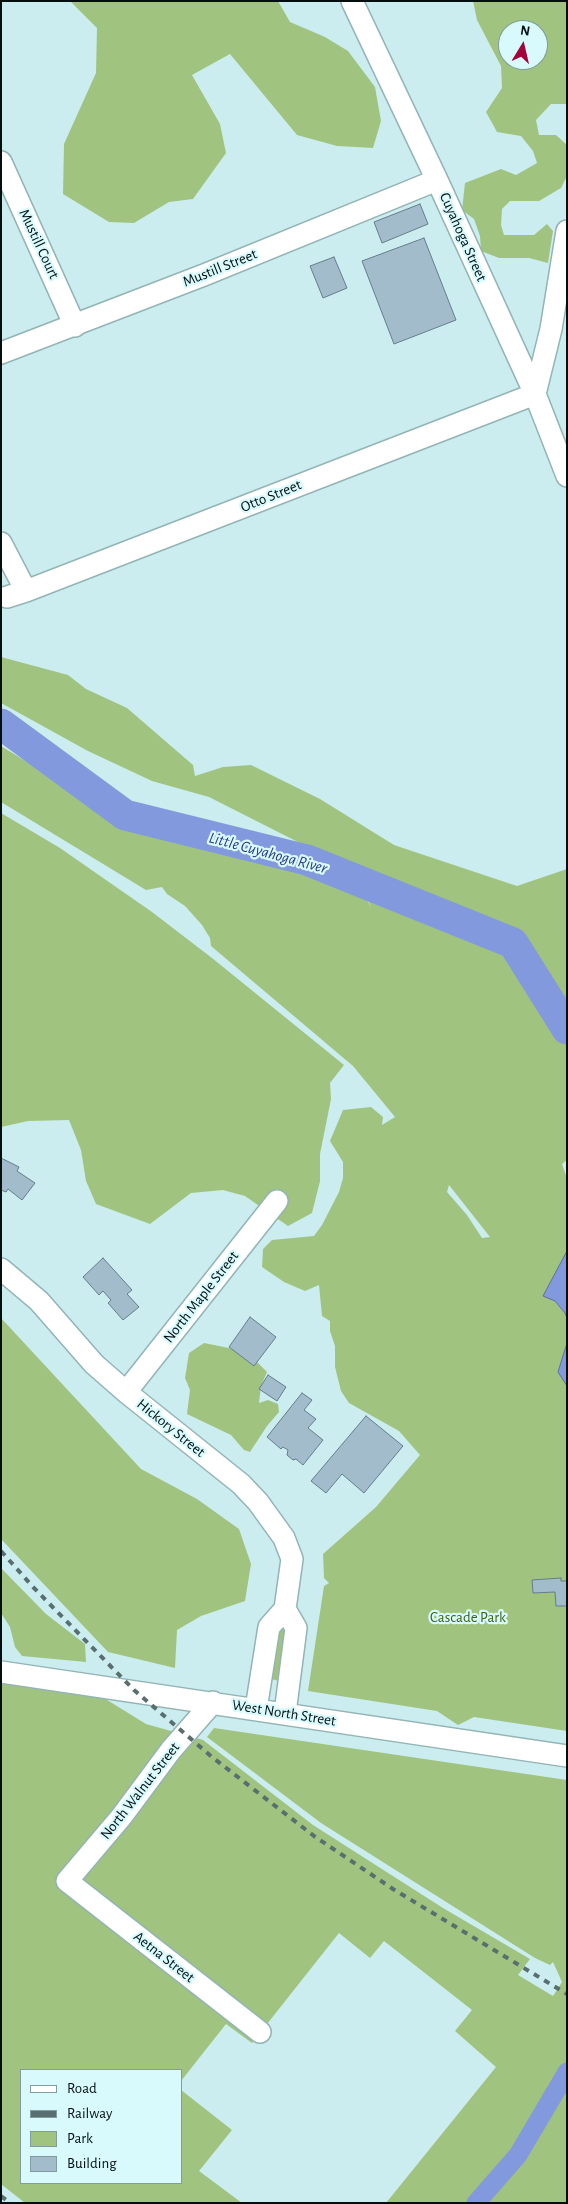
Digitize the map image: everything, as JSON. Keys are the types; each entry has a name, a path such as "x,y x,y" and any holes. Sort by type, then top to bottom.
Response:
{"street":[{"name":"Cuyahoga Street","path":"352,1 535,394 567,476"},
{"name":"Mustill Court","path":"1,162 75,326"},
{"name":"Mustill Street","path":"1,353 75,326 437,180"},
{"path":"535,394 551,329 567,231"},
{"name":"Otto Street","path":"1,543 17,594 535,394"},
{"name":"North Maple Street","path":"126,1392 277,1201"},
{"name":"Hickory Street","path":"1,1269 39,1301 94,1364 240,1484 273,1521 285,1540 292,1559 285,1610"},
{"path":"256,1709 269,1627 285,1610 296,1628 285,1713"},
{"name":"West North Street","path":"1,1672 567,1756"},
{"name":"North Walnut Street","path":"67,1881 122,1816 171,1750 213,1702"},
{"name":"Aetna Street","path":"67,1881 260,2032"}],"green space":[{"path":"70,1 278,1 290,22 325,37 348,51 375,87 381,121 373,148 337,146 297,135 230,54 192,75 220,124 226,153 193,199 169,202 134,223 109,222 63,194 64,144 96,73 97,28"},
{"path":"473,1 567,1 567,104 551,104 536,120 539,135 556,135 567,145 567,176 561,188 539,201 510,201 502,209 501,225 504,235 534,235 547,224 553,231 548,263 529,258 499,258 481,251 480,236 474,219 462,210 465,183 501,169 516,175 537,163 533,151 521,136 497,132 486,112 502,88 501,70 548,70 548,20 498,20 498,60 477,20"},
{"name":"Cascade Park","path":"1,657 68,675 86,689 127,708 193,765 195,776 223,767 251,765 320,799 394,845 517,886 567,869 567,1160 562,1164 567,1178 567,1251 555,1301 567,1318 567,1343 562,1361 567,1372 567,1731 474,1717 458,1725 437,1711 308,1691 324,1586 329,1583 324,1578 323,1554 376,1507 420,1455 399,1431 349,1403 341,1391 335,1367 335,1346 330,1331 330,1321 322,1316 319,1285 305,1291 284,1282 262,1267 263,1249 272,1240 314,1236 322,1225 339,1192 343,1178 343,1162 330,1141 343,1110 371,1107 383,1117 382,1125 395,1117 353,1066 211,946 210,938 202,925 185,906 167,894 162,887 146,890 1,802 1,746 119,814 113,807 125,815 307,860 361,882 371,909 361,874 209,797 152,781 88,751 1,703","holes":["449,1185 490,1237 482,1238 467,1215 447,1192"]},
{"path":"1,813 60,848 152,912 344,1065 330,1083 331,1099 320,1154 320,1181 312,1213 288,1226 245,1196 223,1190 191,1193 150,1224 96,1204 86,1181 81,1150 69,1120 28,1121 1,1127"},
{"path":"1,1318 141,1469 197,1499 239,1529 251,1564 245,1601 201,1616 177,1630 175,1668 108,1652 1,1539"},
{"path":"204,1343 229,1348 251,1356 267,1372 261,1386 259,1403 268,1400 278,1404 279,1412 250,1452 244,1450 231,1435 187,1414 190,1390 185,1378 189,1353"},
{"path":"1,1568 46,1614 85,1644 86,1662 22,1656 15,1647 10,1627 1,1613"},
{"path":"279,1626 288,1628 279,1681 271,1679"},
{"path":"1,1681 99,1695 146,1724 203,1740 313,1825 443,1908 530,1959 518,1975 553,1996 562,1982 553,1962 550,1965 535,1958 321,1823 207,1737 214,1728 567,1780 567,2203 386,2203 496,2067 455,2031 472,2010 384,1941 370,1958 339,1933 252,2043 226,2024 182,2080 182,2069 20,2069 20,2184 182,2184 182,2091 232,2130 199,2171 242,2203 25,2203 1,2184"}],"water":[{"path":"567,1251 567,1318 555,1301 543,1296"},
{"path":"567,1343 567,1386 558,1372"}],"building":[{"path":"420,204 428,224 382,243 374,222"},
{"path":"424,238 456,320 394,344 362,261"},
{"path":"334,257 347,288 323,298 310,266"},
{"path":"1,1158 19,1167 17,1171 35,1183 22,1200 8,1189 6,1192 1,1190"},
{"path":"103,1258 132,1290 127,1294 139,1307 123,1320 108,1303 111,1300 103,1291 99,1295 83,1277"},
{"path":"250,1317 276,1337 254,1366 229,1347"},
{"path":"268,1375 286,1387 277,1401 259,1389"},
{"path":"302,1393 312,1400 304,1410 316,1419 308,1428 323,1440 303,1465 287,1455 288,1450 283,1447 281,1449 267,1437"},
{"path":"366,1416 403,1446 364,1493 342,1474 326,1493 311,1481"},
{"path":"561,1578 561,1581 567,1581 567,1606 556,1606 555,1592 533,1593 532,1580"}],"waterway":[{"name":"Little Cuyahoga River","path":"1,724 125,815 307,860 513,943 567,1029"},
{"path":"476,2203 518,2155 567,2072"}],"railway":[{"path":"1,1551 33,1587 134,1690 212,1757 314,1836 393,1889 567,1994"},
{"path":"1,2196 10,2203"}]}
